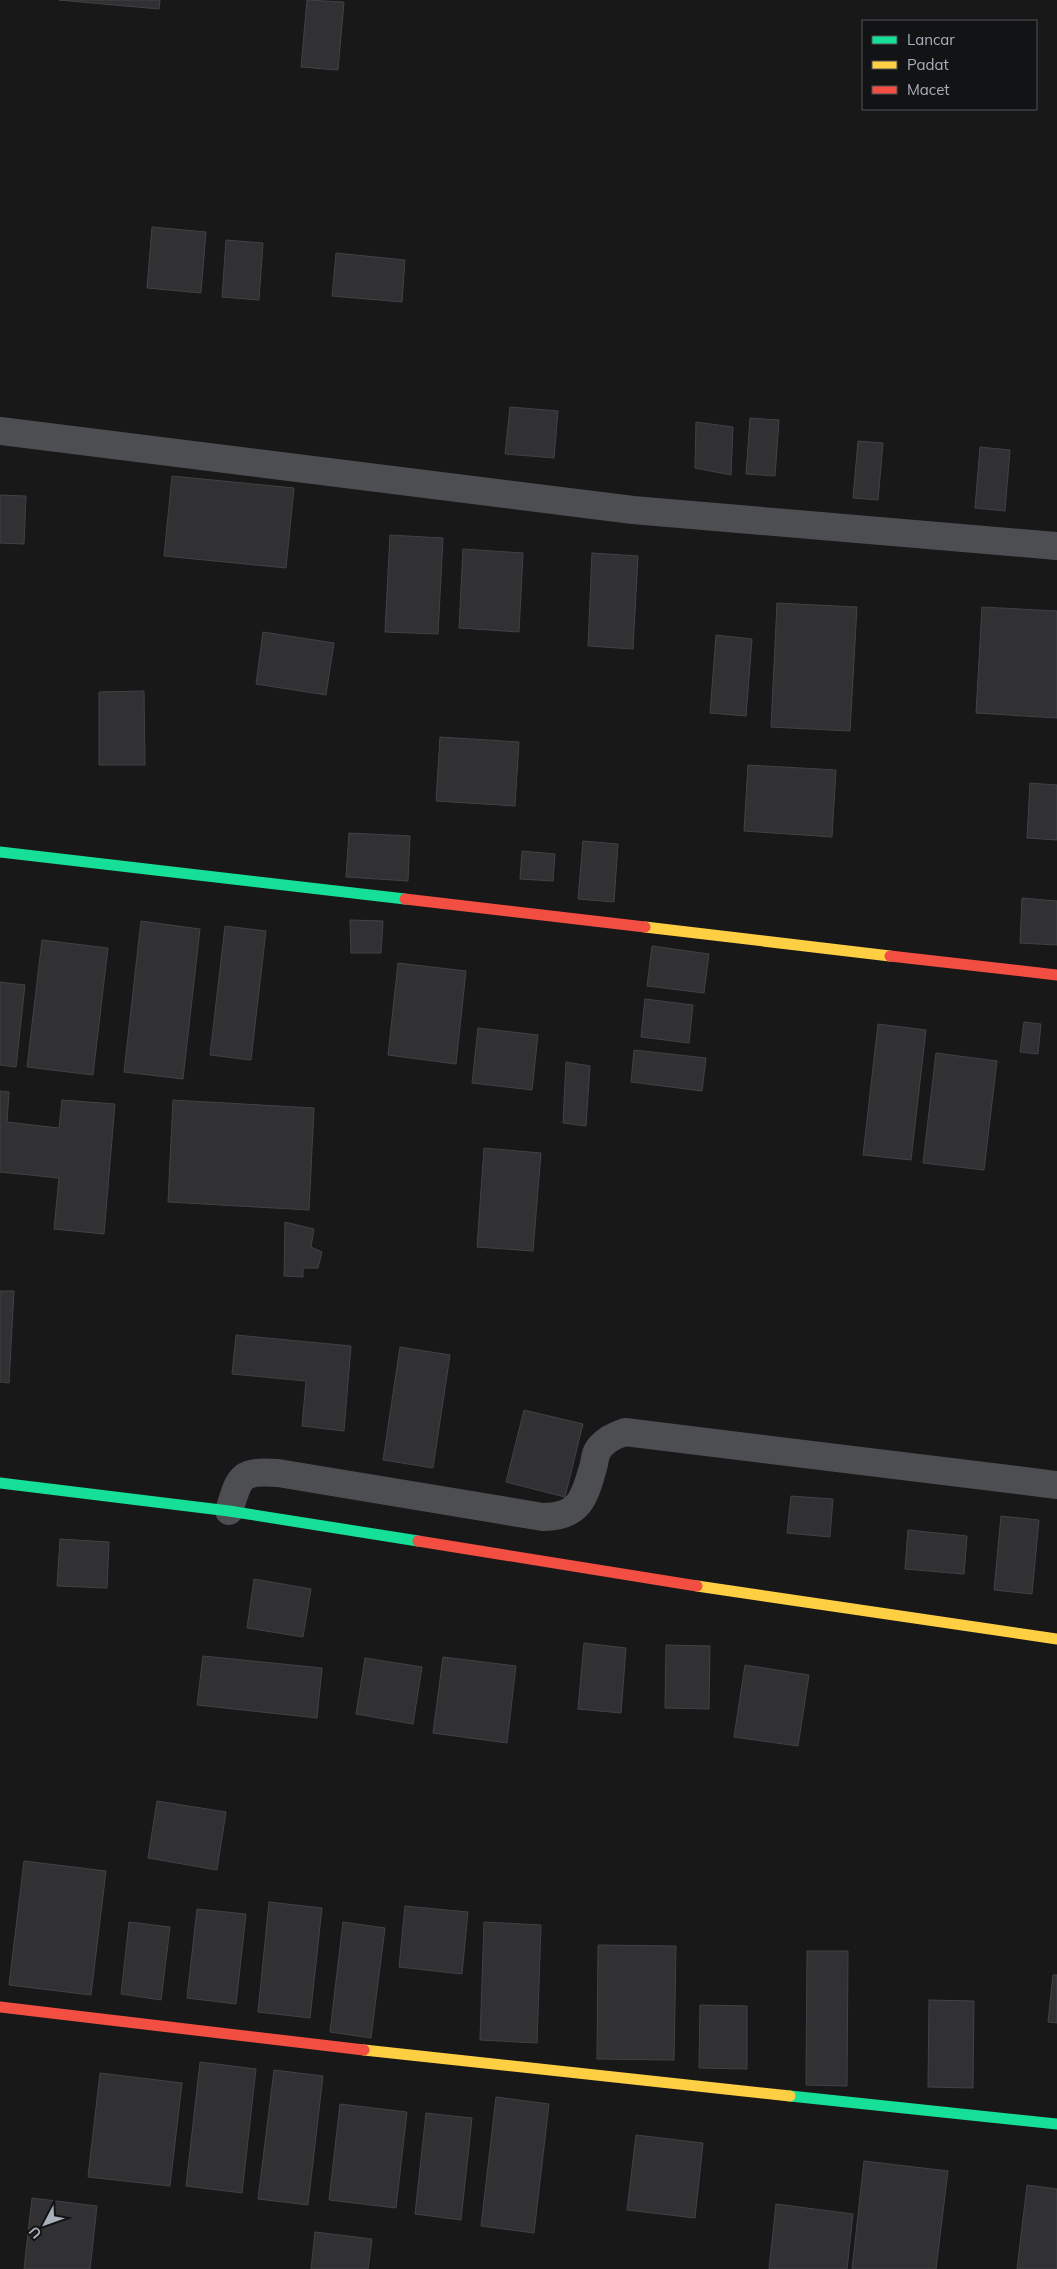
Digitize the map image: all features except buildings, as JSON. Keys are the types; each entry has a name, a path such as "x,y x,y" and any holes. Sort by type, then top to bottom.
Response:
{"street":[{"path":"0,431 633,510 1057,546"},
{"path":"0,852 1057,975"},
{"path":"229,1511 241,1480 253,1472 278,1473 543,1517 553,1517 572,1511 581,1502 586,1492 597,1451 606,1441 625,1432 1057,1485"},
{"path":"0,1483 229,1511 676,1584 1057,1639"},
{"path":"0,2007 381,2052 1057,2124"}],"traffic: fast":[{"path":"0,852 405,899"},
{"path":"0,1483 229,1511 418,1541"},
{"path":"790,2096 1057,2124"}],"traffic: slow":[{"path":"645,927 890,956"},
{"path":"697,1586 1057,1639"},
{"path":"364,2050 790,2096"}],"traffic: jam":[{"path":"405,899 645,927"},
{"path":"890,956 1057,975"},
{"path":"418,1541 697,1586"},
{"path":"0,2007 364,2050"}]}
